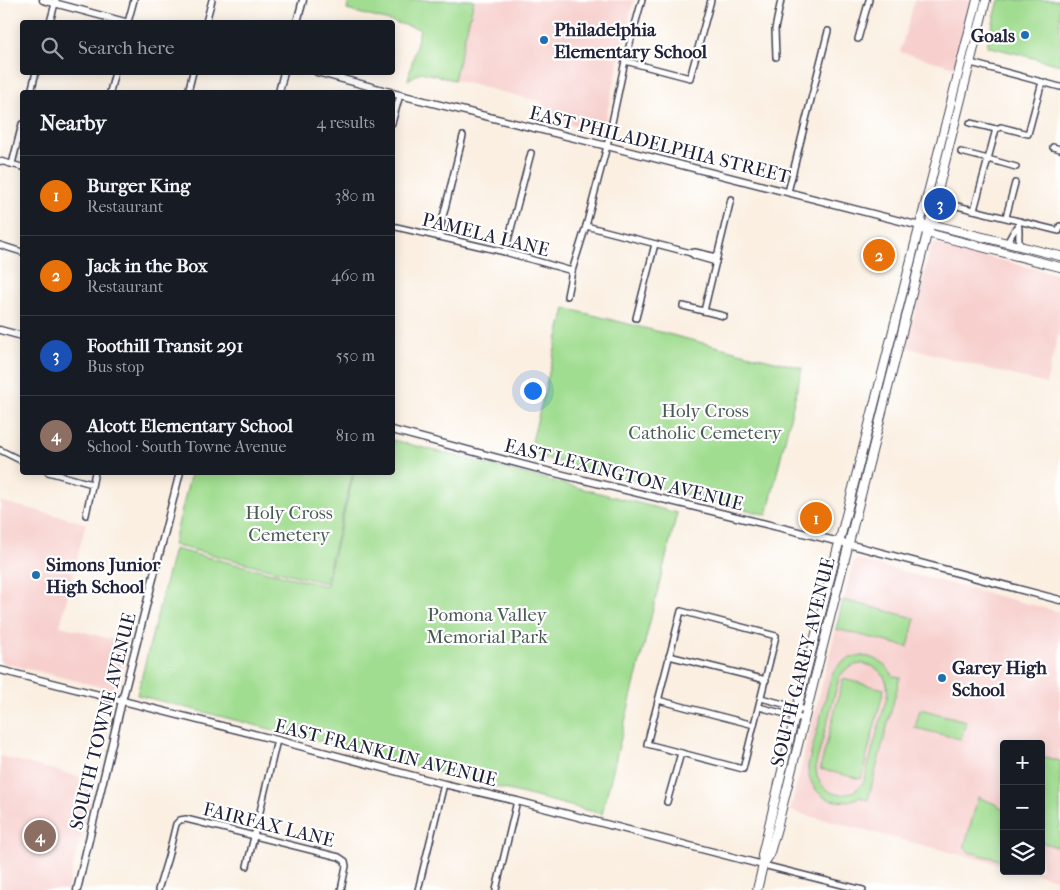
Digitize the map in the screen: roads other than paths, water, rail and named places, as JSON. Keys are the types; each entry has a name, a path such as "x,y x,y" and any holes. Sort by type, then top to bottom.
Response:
{"main road":[{"name":"SOUTH GAREY AVENUE","path":"757,890 763,864 768,856 777,828 805,715 891,340 977,0"},
{"name":"SOUTH GAREY AVENUE","path":"763,864 762,855 796,712 900,342 986,0"},
{"path":"966,44 967,55 971,63"},
{"path":"962,61 967,77"},
{"path":"920,226 930,224 1060,256"},
{"path":"920,226 928,233 1060,267"},
{"path":"1008,254 1016,250 1037,251"},
{"path":"891,340 900,342"}],"street":[{"path":"43,0 120,20"},
{"path":"128,20 134,0"},
{"path":"207,20 212,0"},
{"path":"298,20 303,0"},
{"path":"567,296 572,271 607,146 625,61 642,0"},
{"path":"625,61 690,78 710,0"},
{"path":"776,56 775,29 781,0"},
{"path":"858,39 869,0"},
{"path":"51,20 56,2"},
{"path":"788,192 828,31"},
{"path":"971,63 1060,86"},
{"path":"32,90 35,75"},
{"path":"110,90 114,75"},
{"path":"188,90 192,75"},
{"path":"280,90 283,75"},
{"name":"EAST PHILADELPHIA STREET","path":"328,75 380,90"},
{"path":"970,123 996,129 1001,127 1028,134 1042,82"},
{"name":"EAST PHILADELPHIA STREET","path":"395,94 920,226"},
{"path":"974,210 996,129"},
{"path":"12,164 20,132"},
{"path":"438,237 463,136"},
{"path":"1053,147 1060,149"},
{"path":"961,152 1016,167"},
{"path":"505,252 531,153"},
{"path":"0,161 20,166"},
{"path":"1006,218 1015,183"},
{"path":"704,311 731,199"},
{"path":"949,204 1006,218 1019,224 1059,231 1060,226"},
{"path":"1006,243 1012,237 1014,229 1019,224"},
{"path":"1019,224 1018,238 1020,246"},
{"path":"586,226 691,253 695,252 716,259"},
{"name":"PAMELA LANE","path":"395,227 505,252 572,271"},
{"path":"636,318 655,244"},
{"path":"0,245 20,251"},
{"path":"683,306 724,316"},
{"path":"0,330 20,335"},
{"name":"EAST LEXINGTON AVENUE","path":"395,431 546,471 844,543 1060,600"},
{"path":"0,450 20,460"},
{"path":"59,475 92,484"},
{"path":"86,515 94,475"},
{"name":"SOUTH TOWNE AVENUE","path":"77,890 122,701 179,475"},
{"path":"681,612 776,636 766,680 744,769 647,744 681,612"},
{"path":"669,656 766,680"},
{"name":"EAST FRANKLIN AVENUE","path":"0,670 763,864"},
{"path":"761,698 805,715"},
{"path":"658,700 754,725"},
{"path":"759,707 796,712"},
{"path":"247,866 277,740"},
{"path":"667,802 680,753"},
{"path":"418,890 444,784"},
{"path":"496,890 517,801"},
{"name":"FAIRFAX LANE","path":"158,890 176,824 186,818 340,857 345,861 346,866 341,890"},
{"path":"763,864 863,890"}],"place":[{"name":"Goals","path":"1025,35"},
{"name":"Philadelphia Elementary School","path":"544,40"},
{"name":"Foothill Transit 291","path":"940,204"},
{"name":"Jack in the Box","path":"879,255"},
{"name":"Burger King","path":"816,518"},
{"name":"Simons Junior High School","path":"36,575"},
{"name":"Garey High School","path":"942,678"},
{"name":"Alcott Elementary School","path":"40,836"}],"park label":[{"name":"Holy Cross Catholic Cemetery","path":"705,421"},
{"name":"Holy Cross Cemetery","path":"289,523"},
{"name":"Pomona Valley Memorial Park","path":"487,625"}]}
